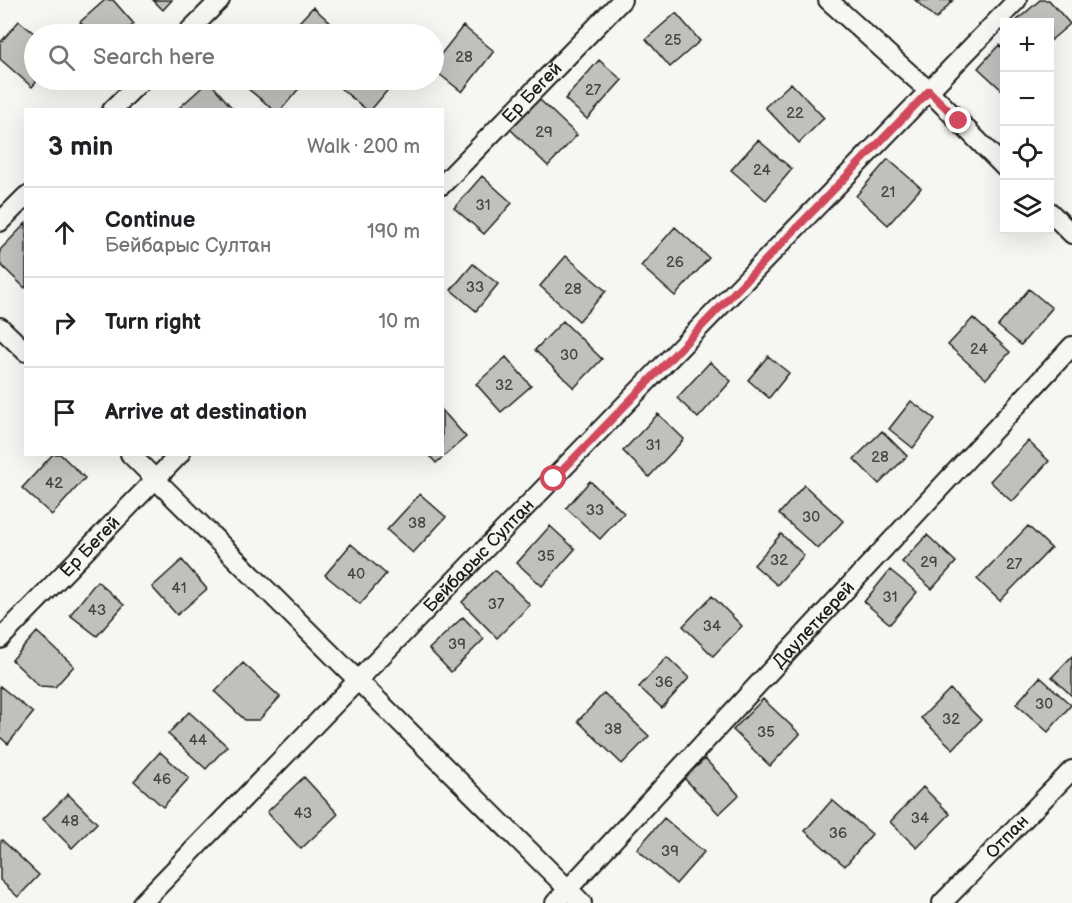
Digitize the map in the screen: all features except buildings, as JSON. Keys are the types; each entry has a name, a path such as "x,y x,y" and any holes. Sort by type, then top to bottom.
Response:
{"street":[{"path":"196,24 220,0"},
{"name":"Ер Бегей","path":"444,183 622,0"},
{"path":"828,0 929,91 1000,162"},
{"name":"Бейбарыс Султан","path":"142,903 1017,0"},
{"path":"114,108 131,90"},
{"path":"0,222 24,198"},
{"path":"1054,216 1072,234"},
{"path":"0,327 24,350"},
{"name":"Даулеткерей","path":"555,903 1072,346"},
{"path":"132,456 582,903"},
{"name":"Ер Бегей","path":"0,639 178,456"},
{"name":"Отпан","path":"942,903 1072,770"}],"route":[{"path":"554,479 929,91 959,121"}]}
